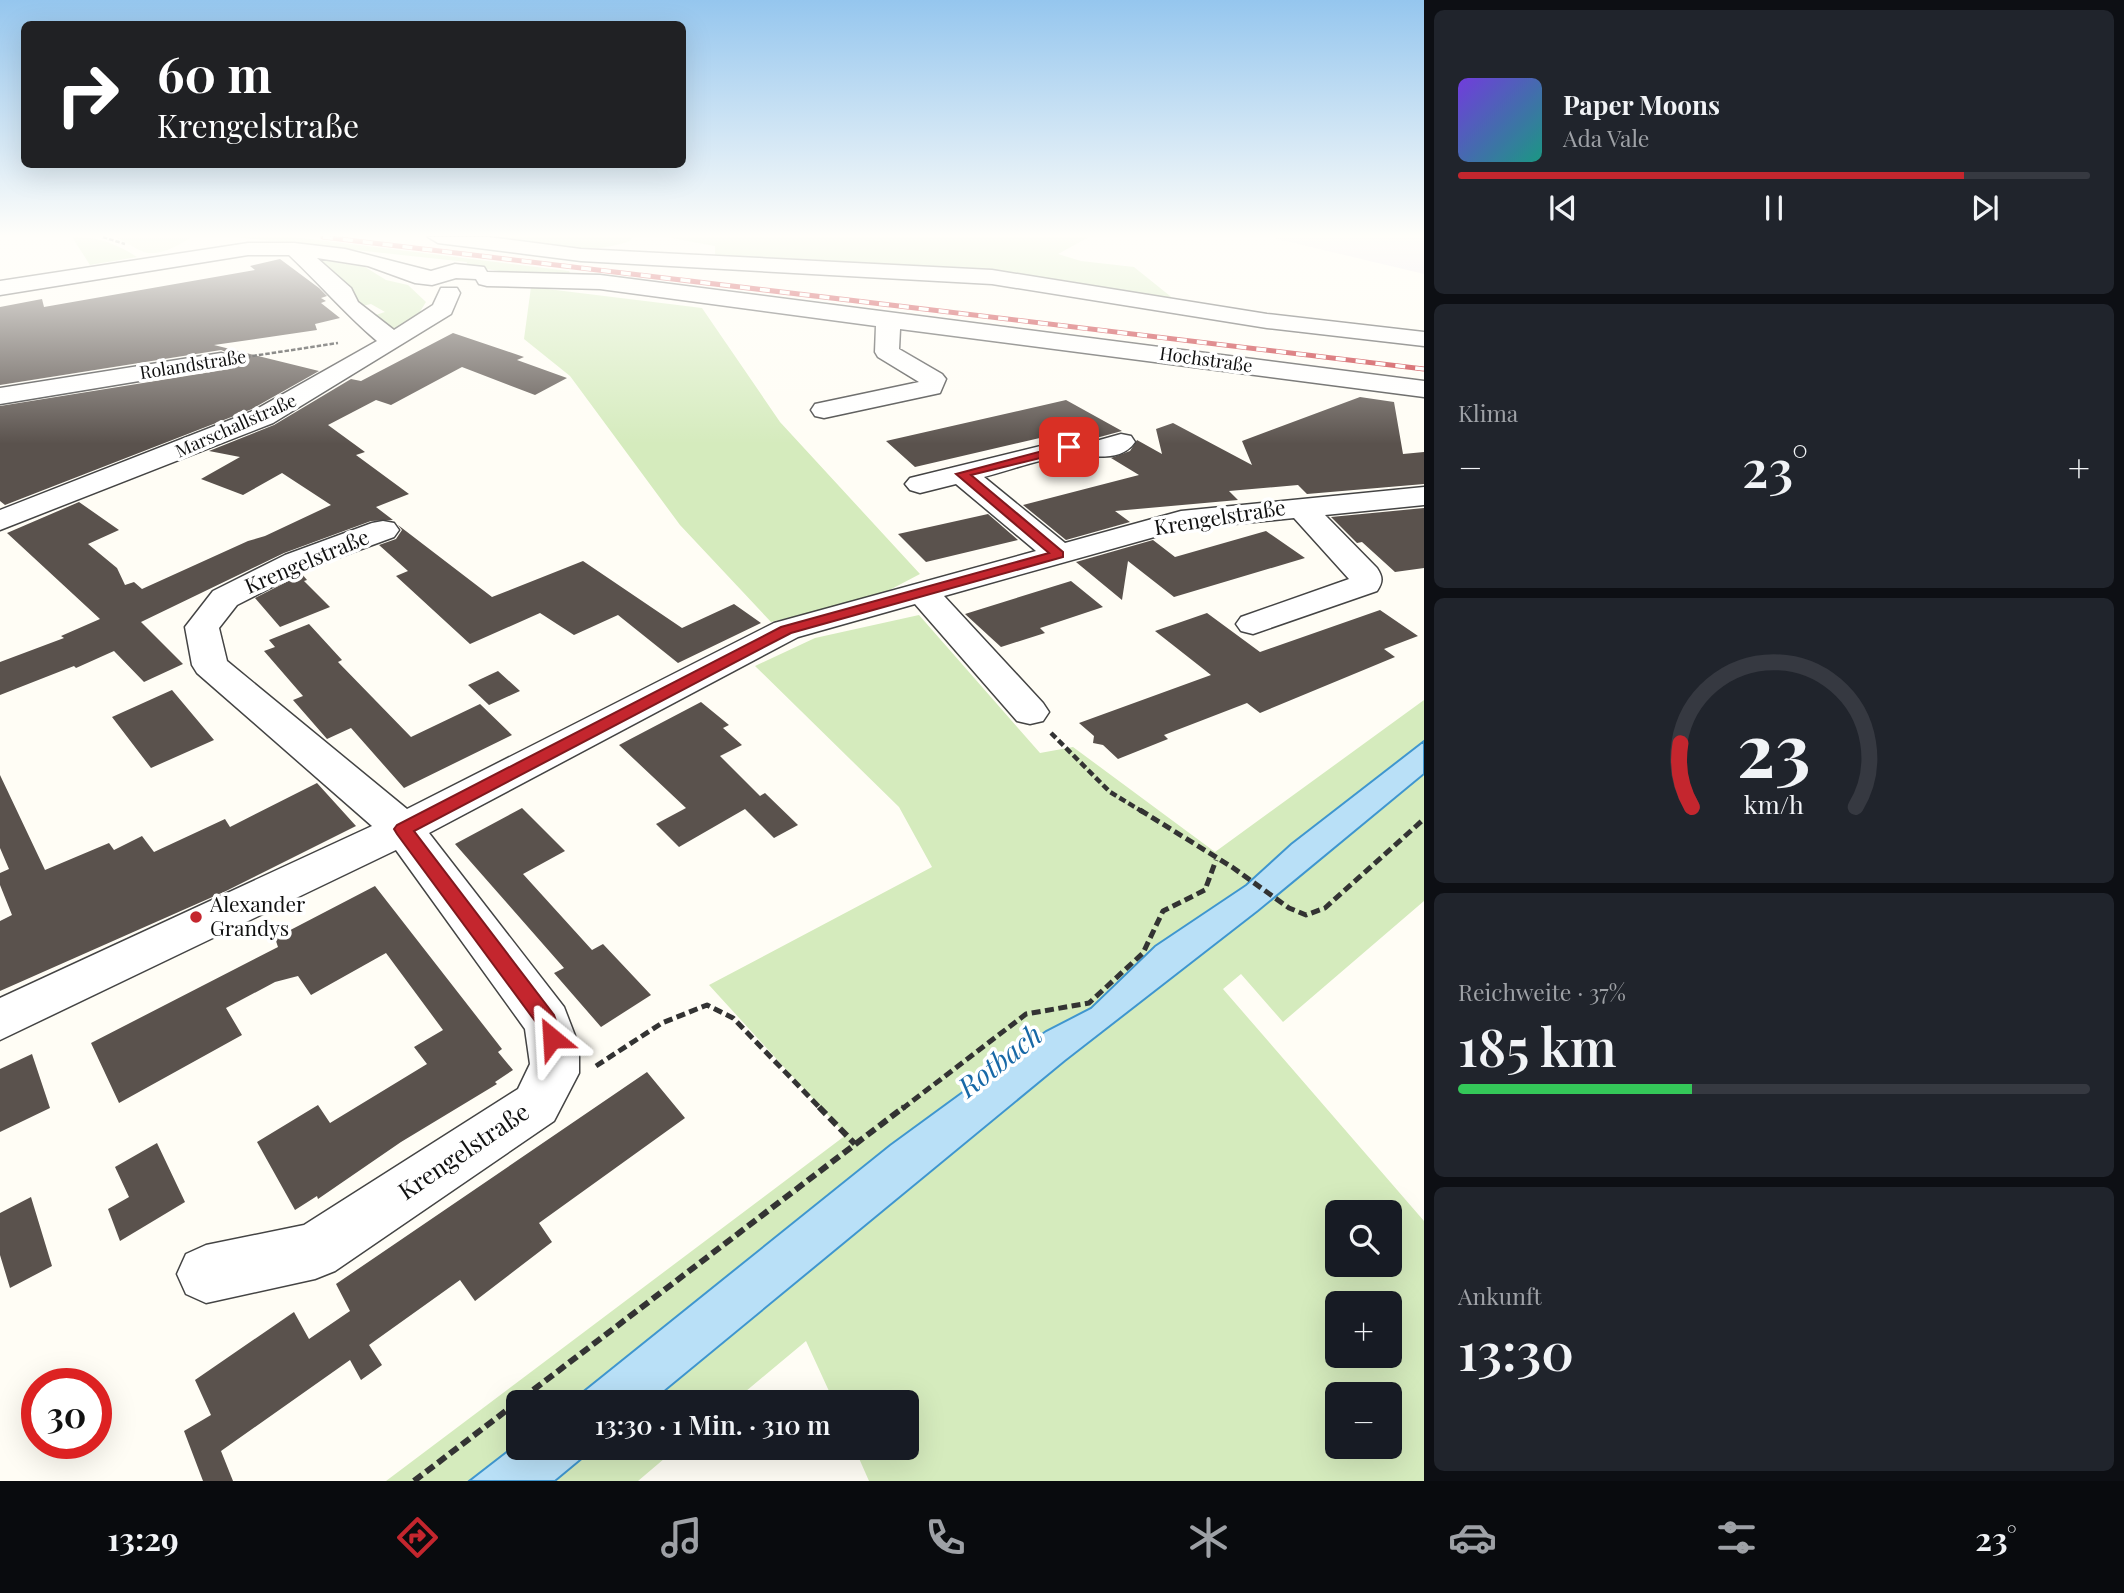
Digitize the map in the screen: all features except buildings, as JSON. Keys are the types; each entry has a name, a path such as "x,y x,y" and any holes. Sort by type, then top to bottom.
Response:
{"street":[{"path":"349,306 391,338"},
{"name":"Marschallstraße","path":"0,521 263,417 443,309 443,306"},
{"name":"Hochstraße","path":"783,306 1424,389"},
{"path":"1174,306 1267,321 1424,339"},
{"path":"824,410 931,387 933,379 887,352 888,319"},
{"name":"Rolandstraße","path":"0,396 221,361"},
{"path":"920,484 1069,447 1098,450 1121,442"},
{"path":"962,474 1059,554"},
{"name":"Krengelstraße","path":"0,1020 403,829 786,630 1181,520 1300,506 1424,496"},
{"name":"Krengelstraße","path":"1253,624 1365,584 1365,575 1300,506"},
{"name":"Krengelstraße","path":"206,1274 315,1251 536,1105 555,1075 557,1054 547,1021 403,829 210,665 202,627 225,598 296,562 383,530"},
{"path":"923,593 1030,712"}],"path":[{"name":"Rolandstraße","path":"221,361 391,338"},
{"path":"1030,712 1110,792 1247,877 1289,908 1306,915 1325,908 1424,820"},
{"path":"414,1481 1026,1014 1089,1003 1143,953 1163,911 1205,890 1216,860"},
{"path":"593,1067 662,1023 708,1005 733,1018 855,1144"}],"green space":[{"path":"375,306 423,306 416,318 394,331 369,317 385,312"},
{"path":"528,306 702,308 780,422 920,574 880,595 771,622 680,525 570,376 524,339"},
{"path":"919,615 1040,753 1073,747 1215,852 1424,700 1424,901 1283,1022 1241,974 1223,989 1424,1221 1424,1481 869,1481 860,1460 919,1460 919,1390 828,1390 806,1341 747,1390 507,1390 846,1135 709,985 932,867 899,807 755,666 815,638"},
{"path":"506,1391 506,1460 663,1460 638,1481 386,1481"}],"water":[{"path":"1424,741 1424,774 1258,911 1065,1061 666,1390 585,1390 890,1145 1046,1031 1091,1008 1155,946 1246,885 1291,844"},
{"path":"506,1452 506,1460 580,1460 555,1481 469,1481"}],"railway":[{"path":"899,306 1424,369"}],"place":[{"name":"Alexander Grandys","path":"196,917"}],"route":[{"path":"552,1038 547,1021 403,829 786,630 1059,554 962,474 1069,447"}],"water label":[{"name":"Rotbach","path":"1000,1061"}]}
